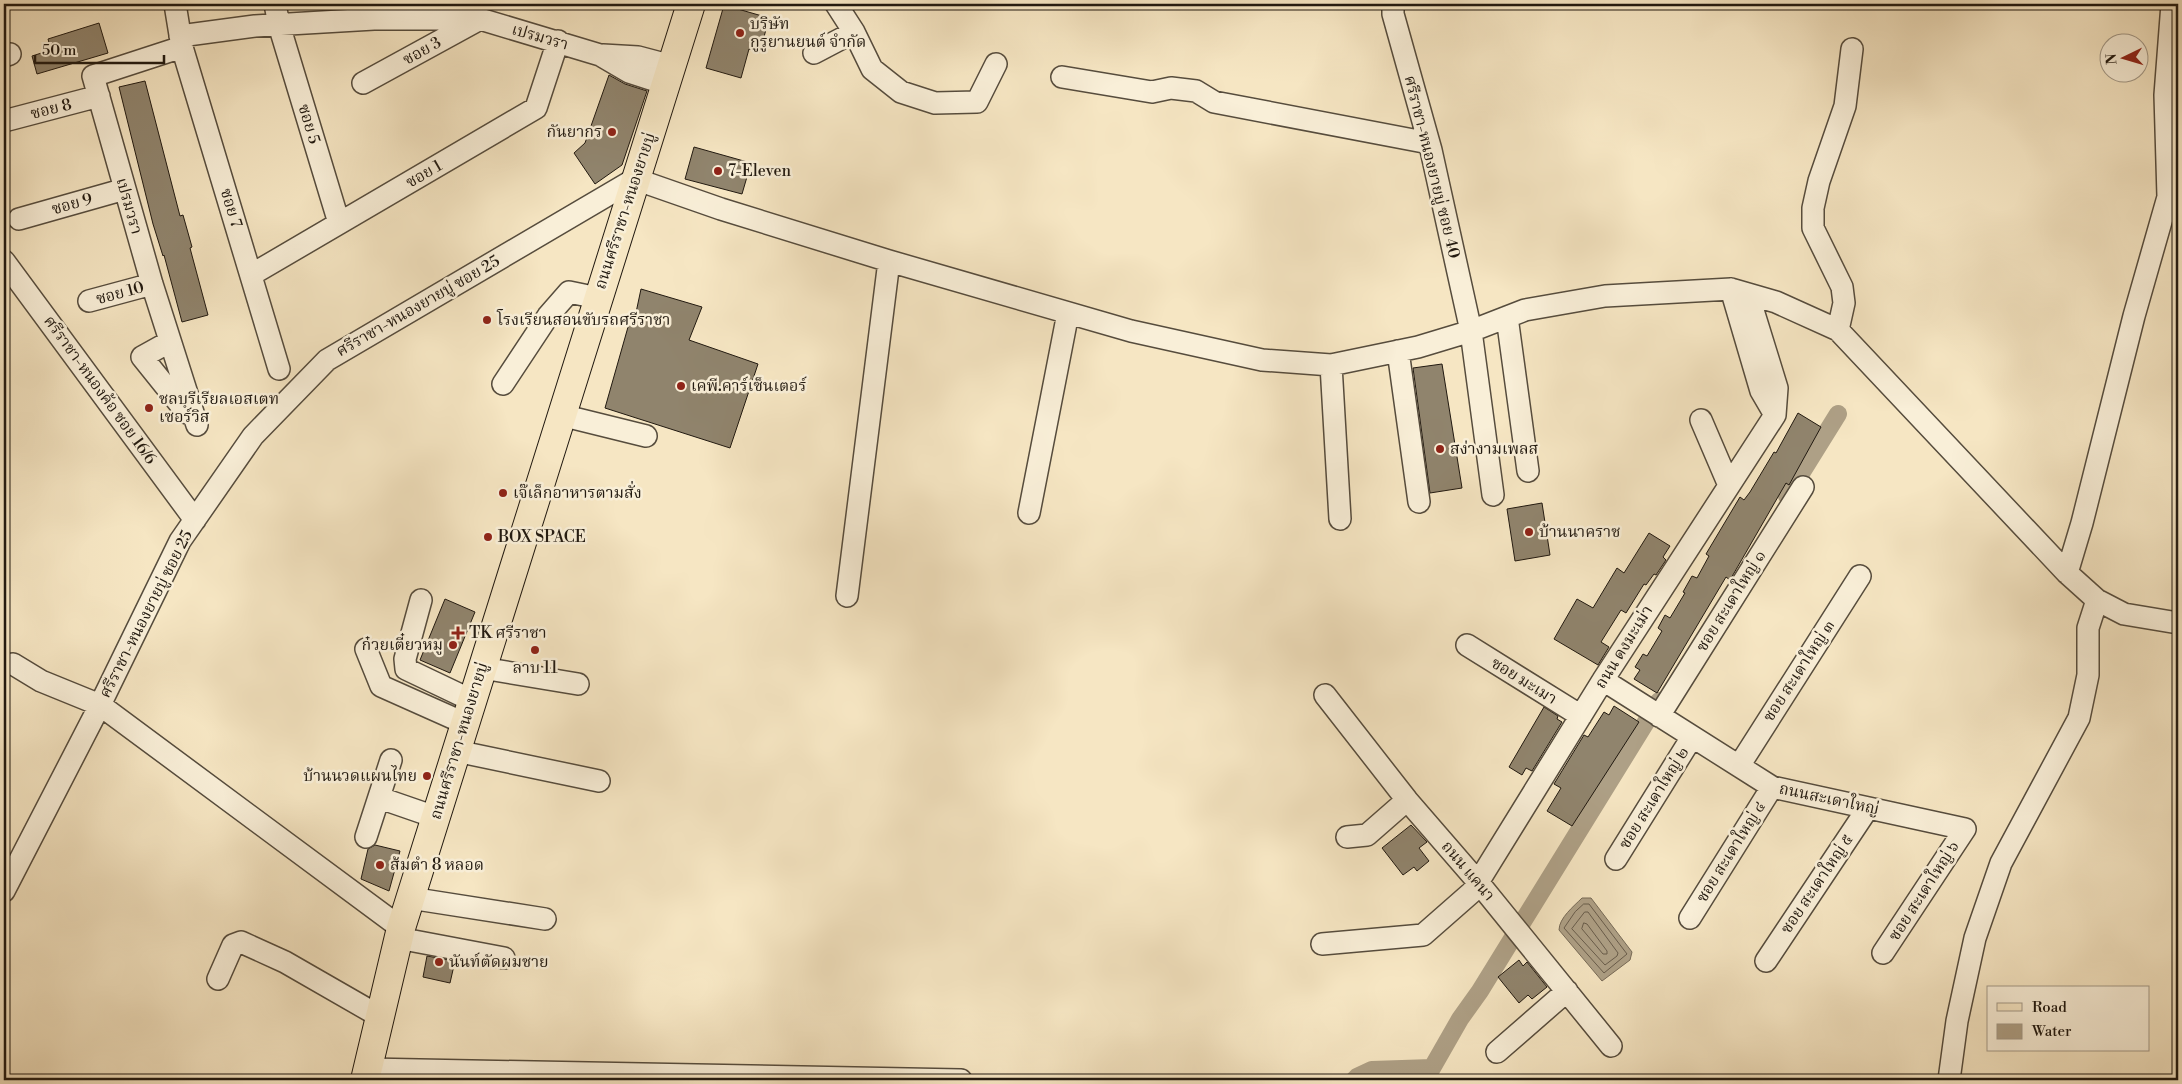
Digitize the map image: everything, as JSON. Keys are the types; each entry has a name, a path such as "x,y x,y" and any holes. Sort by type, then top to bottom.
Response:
{"main road":[{"name":"ถนนศรีราชา-หนองยายบู่","path":"366,1074 399,933 691,4"}],"street":[{"name":"ซอย 7","path":"175,4 181,42 279,370"},
{"name":"ซอย 5","path":"276,4 279,25 339,223"},
{"path":"836,4 854,32 872,69 901,92 935,103 977,102 996,64"},
{"name":"ศรีราชา-หนองยายบู่ ซอย 40","path":"1393,4 1393,14 1429,142 1471,331 1493,494"},
{"path":"2067,574 2082,523 2134,316 2168,197 2165,95 2172,4"},
{"name":"เปรมวรา","path":"169,342 142,357 196,425 169,342 93,76 181,42 255,26 279,25 372,11 480,19 600,55 638,57 669,75"},
{"name":"ซอย 3","path":"363,83 480,19"},
{"path":"814,53 854,32"},
{"name":"ซอย 1","path":"251,274 536,108 558,41"},
{"path":"1838,330 1844,303 1842,287 1813,228 1813,208 1819,181 1845,106 1852,49"},
{"path":"1062,77 1152,92 1171,88 1196,91 1214,102 1429,142"},
{"name":"ซอย 8","path":"4,121 99,96"},
{"path":"635,179 721,209 889,261 1131,331 1262,360 1331,365 1398,351 1471,331 1525,310 1605,296 1739,292 1776,302 1838,330 2067,574 2097,600 2124,614 2178,623"},
{"name":"ศรีราชา-หนองยายบู่ ซอย 25","path":"4,891 103,699 180,542 253,436 327,360 635,179"},
{"name":"ซอย 9","path":"19,219 125,189"},
{"name":"ศรีราชา-หนองค้อ ซอย 16/6","path":"4,261 195,520"},
{"path":"847,596 889,261"},
{"name":"ซอย 10","path":"88,301 152,284"},
{"path":"502,384 548,316 569,292 598,298"},
{"name":"ถนน ดงมะเม่า","path":"1322,944 1423,935 1472,892 1603,680 1728,483 1774,415 1761,391 1739,292"},
{"path":"1029,513 1068,312"},
{"path":"1507,317 1528,471"},
{"path":"1398,351 1419,502"},
{"path":"1331,365 1340,520"},
{"path":"561,415 646,436"},
{"path":"1701,420 1728,483"},
{"name":"ซอย สะเดาใหญ่ ๑","path":"1651,710 1803,487"},
{"name":"ซอย สะเดาใหญ่ ๓","path":"1739,766 1860,576"},
{"path":"421,600 406,659 406,669 468,711"},
{"path":"1949,1080 1957,1021 1975,938 2000,863 2079,718 2088,675 2088,628 2097,600"},
{"name":"ซอย มะเมา","path":"1467,645 1581,716"},
{"path":"366,649 381,686 468,711"},
{"path":"8,662 46,669 103,699 399,933 504,958"},
{"path":"482,668 578,684"},
{"name":"ถนนสะเดาใหญ่","path":"1603,680 1772,787 1965,829"},
{"name":"ถนน แคนา","path":"1325,695 1407,800 1478,882 1611,1046"},
{"name":"ซอย สะเดาใหญ่ ๒","path":"1616,859 1692,736"},
{"path":"456,751 599,781"},
{"path":"366,836 391,760"},
{"name":"ซอย สะเดาใหญ่ ๔","path":"1690,918 1772,787"},
{"path":"380,798 435,817"},
{"path":"1347,837 1367,835 1407,800"},
{"name":"ซอย สะเดาใหญ่ ๕","path":"1766,961 1868,808"},
{"name":"ซอย สะเดาใหญ่ ๖","path":"1883,953 1965,829"},
{"path":"410,898 545,919"},
{"path":"218,979 233,945 241,942 285,962 379,1016"},
{"path":"1497,1052 1567,992"},
{"path":"366,1074 961,1080"}],"water":[{"path":"1582,898 1591,898 1632,952 1630,960 1602,981 1559,930 1561,921"}],"building":[{"name":"บริษัท กูรูยานยนต์ จำกัด","path":"724,5 769,18 760,52 749,49 741,78 706,68"},
{"path":"99,23 108,53 37,74 32,56 51,50 48,39"},
{"path":"609,75 625,84 647,91 622,165 595,184 574,153 585,143"},
{"path":"145,81 180,216 183,215 192,247 190,248 208,315 182,322 164,255 153,224 119,87"},
{"name":"7-Eleven","path":"694,147 751,163 742,194 685,179"},
{"name":"เคพี.คาร์เซ็นเตอร์","path":"641,289 702,307 689,340 758,364 730,448 605,408 630,320 634,322"},
{"name":"สง่างามเพลส","path":"1442,364 1462,488 1430,493 1413,368"},
{"path":"1798,413 1821,427 1789,485 1786,483 1730,580 1726,577 1657,693 1634,679 1640,670 1635,667 1643,654 1647,656 1662,631 1658,628 1665,615 1670,618 1685,593 1683,592 1692,576 1697,578 1709,556 1706,554 1740,497 1744,500 1750,492 1774,452 1776,453"},
{"name":"บ้านนาคราช","path":"1542,503 1550,555 1515,561 1507,509"},
{"path":"1649,533 1670,546 1663,557 1666,560 1656,575 1654,574 1646,585 1644,584 1626,613 1621,610 1601,642 1609,647 1598,665 1554,639 1577,599 1593,608 1617,568 1624,573"},
{"path":"445,599 475,612 450,673 420,660"},
{"path":"1614,706 1639,722 1572,826 1547,811 1561,788 1554,784 1584,735 1588,737 1604,712 1609,715"},
{"path":"1544,707 1558,716 1557,719 1562,722 1532,771 1526,768 1522,775 1509,767"},
{"path":"1411,825 1427,842 1419,848 1429,861 1417,871 1414,867 1403,875 1382,848"},
{"name":"ส้มตำ 8 หลอด","path":"375,845 400,851 389,891 361,879 368,849"},
{"path":"427,956 455,961 450,983 423,977"},
{"path":"1519,960 1523,966 1527,962 1547,987 1532,999 1528,995 1519,1003 1498,977"}],"waterway":[{"path":"1787,496 1838,414"},
{"path":"1354,1080 1372,1070 1432,1068 1460,1019 1480,991 1659,701"}],"place":[{"name":"บริษัท กูรูยานยนต์ จำกัด","path":"740,33"},
{"name":"กันยากร","path":"612,132"},
{"name":"7-Eleven","path":"718,171"},
{"name":"โรงเรียนสอนขับรถศรีราชา","path":"487,320"},
{"name":"เคพี.คาร์เซ็นเตอร์","path":"681,386"},
{"name":"ชลบุรีเรียลเอสเตท เซอร์วิส","path":"149,408"},
{"name":"สง่างามเพลส","path":"1440,449"},
{"name":"เจ๊เล็กอาหารตามสั่ง","path":"503,493"},
{"name":"บ้านนาคราช","path":"1529,532"},
{"name":"BOX SPACE","path":"488,537"},
{"name":"TK ศรีราชา","path":"458,633"},
{"name":"ก๋วยเตี๋ยวหมู","path":"453,645"},
{"name":"ลาบ 11","path":"535,650"},
{"name":"บ้านนวดแผนไทย","path":"427,776"},
{"name":"ส้มตำ 8 หลอด","path":"380,865"},
{"name":"นันท์ตัดผมชาย","path":"439,962"}]}
